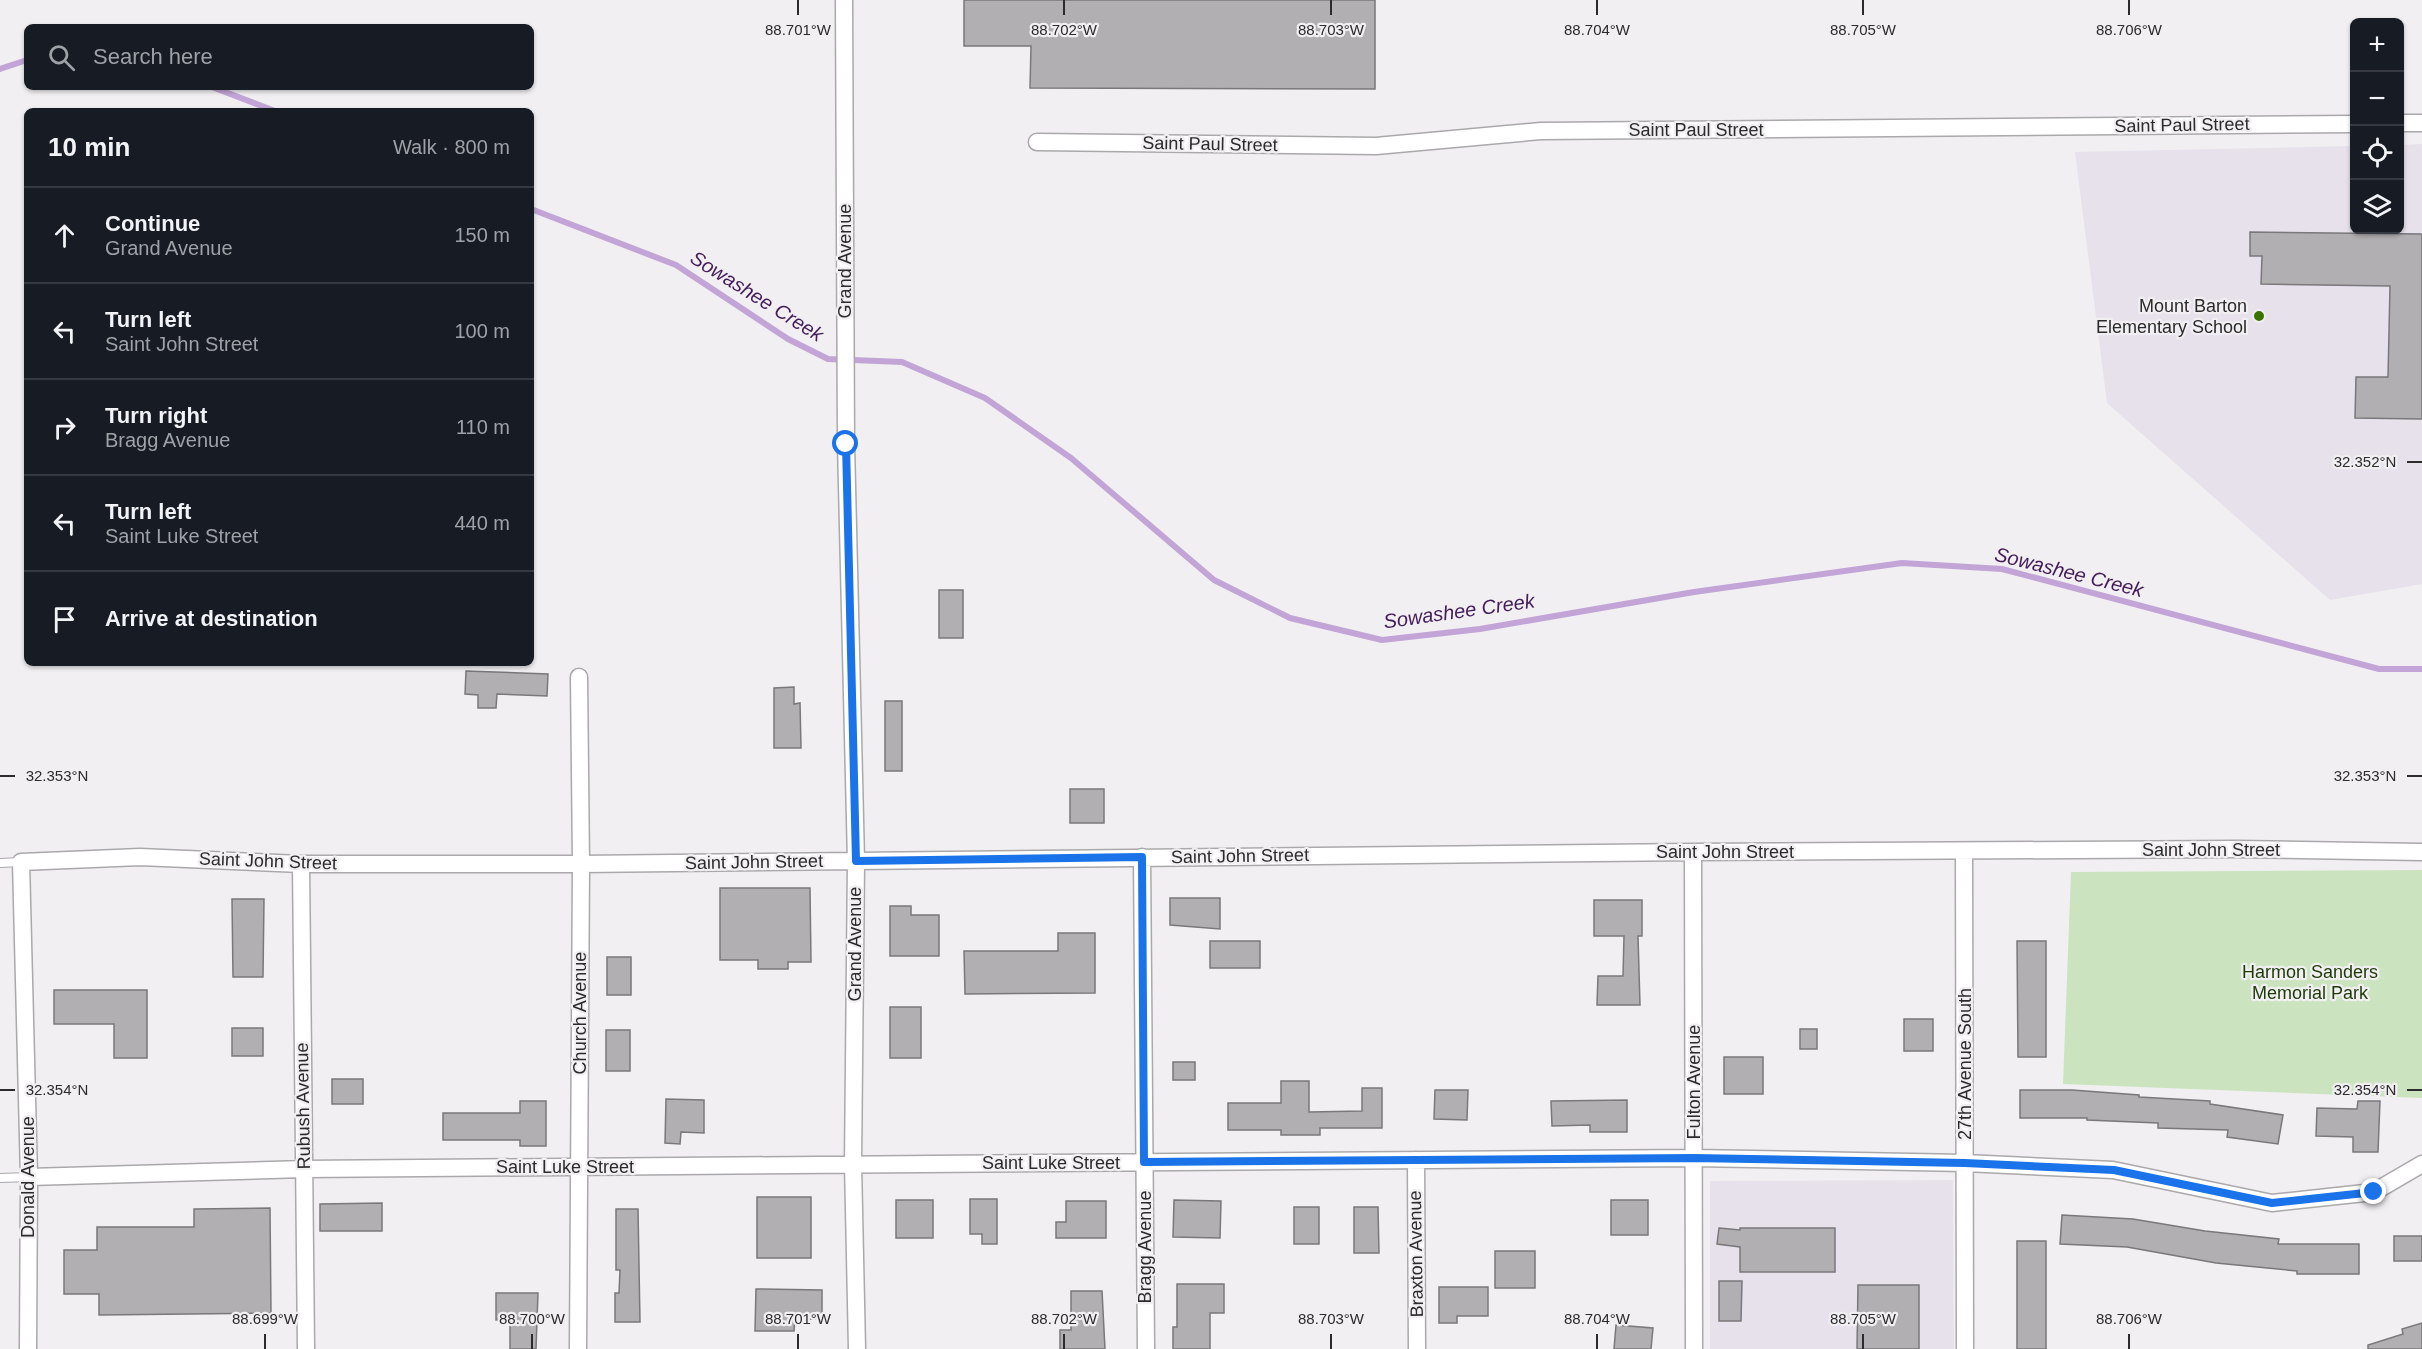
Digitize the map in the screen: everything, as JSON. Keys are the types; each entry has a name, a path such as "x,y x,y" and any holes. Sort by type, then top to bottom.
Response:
{"street":[{"name":"Grand Avenue","path":"844,0 846,444 856,861 853,1164 857,1349"},
{"path":"2404,123 2422,123"},
{"name":"Saint Paul Street","path":"1037,142 1376,146 1541,131 2350,124"},
{"name":"Church Avenue","path":"578,1349 581,864 579,677"},
{"name":"Saint John Street","path":"21,862 140,857 301,864 581,864 1693,852 2236,849 2422,852"},
{"name":"Fulton Avenue","path":"1693,852 1694,1349"},
{"name":"27th Avenue South","path":"1964,852 1965,1349"},
{"name":"Bragg Avenue","path":"1142,857 1146,1349"},
{"name":"Donald Avenue","path":"21,862 29,1177 28,1349"},
{"name":"Rubush Avenue","path":"301,864 306,1349"},
{"name":"Saint Luke Street","path":"29,1177 304,1169 1694,1158 1965,1163 2114,1170 2272,1203 2374,1192 2422,1164"},
{"name":"Braxton Avenue","path":"1416,1160 1418,1349"}],"lane":[{"path":"0,862 21,862"},
{"path":"0,1178 29,1177"}],"shaded area":[{"name":"Mount Barton Elementary School","path":"2422,144 2422,584 2330,600 2107,403 2075,152 2350,146 2350,234 2404,234 2404,145"},
{"path":"1953,1180 1954,1349 1710,1349 1710,1181"}],"green space":[{"name":"Harmon Sanders Memorial Park","path":"2422,870 2422,1098 2063,1084 2071,872"}],"building":[{"path":"964,0 1375,0 1375,89 1030,88 1031,46 964,46"},
{"path":"2250,232 2422,234 2422,419 2355,418 2356,377 2388,377 2390,286 2261,284 2262,256 2250,256"},
{"path":"939,590 963,590 963,638 939,638"},
{"path":"466,671 548,674 547,696 497,694 496,708 478,708 478,695 465,694"},
{"path":"794,687 794,704 800,703 801,748 774,748 774,688"},
{"path":"885,701 902,701 902,771 885,771"},
{"path":"1070,789 1104,789 1104,823 1070,823"},
{"path":"720,888 810,888 811,962 788,962 788,969 758,969 758,960 720,960"},
{"path":"1170,898 1220,898 1220,929 1170,925"},
{"path":"232,899 264,899 263,977 233,977"},
{"path":"1594,900 1642,900 1642,936 1638,936 1640,1005 1597,1005 1598,976 1623,976 1624,936 1594,936"},
{"path":"890,906 911,906 911,915 939,915 939,956 890,956"},
{"path":"1058,933 1095,933 1095,993 965,994 964,951 1058,951"},
{"path":"1210,941 1260,941 1260,968 1210,968"},
{"path":"2017,941 2046,941 2046,1057 2018,1057"},
{"path":"607,957 631,957 631,995 607,995"},
{"path":"54,990 147,990 147,1058 114,1058 114,1024 54,1024"},
{"path":"890,1007 921,1007 921,1058 890,1058"},
{"path":"1904,1019 1933,1019 1933,1051 1904,1051"},
{"path":"232,1028 263,1028 263,1056 232,1056"},
{"path":"1800,1029 1817,1029 1817,1049 1800,1049"},
{"path":"606,1030 630,1030 630,1071 606,1071"},
{"path":"1724,1057 1763,1057 1763,1094 1724,1094"},
{"path":"1173,1062 1195,1062 1195,1080 1173,1080"},
{"path":"332,1079 363,1079 363,1104 332,1104"},
{"path":"1281,1081 1309,1081 1309,1112 1362,1111 1362,1088 1382,1088 1382,1128 1320,1128 1320,1135 1281,1135 1281,1130 1228,1130 1228,1103 1281,1103"},
{"path":"1435,1090 1468,1090 1467,1120 1434,1119"},
{"path":"2020,1090 2072,1090 2210,1101 2210,1104 2283,1115 2278,1144 2227,1137 2228,1130 2158,1128 2158,1123 2087,1120 2087,1118 2020,1118"},
{"path":"666,1099 704,1100 704,1133 681,1132 680,1144 665,1143"},
{"path":"1627,1100 1627,1132 1590,1132 1590,1125 1552,1126 1551,1101"},
{"path":"520,1101 546,1101 546,1146 520,1146 520,1140 443,1140 443,1113 520,1113"},
{"path":"2358,1101 2380,1101 2378,1152 2353,1152 2353,1137 2316,1136 2317,1108 2357,1109"},
{"path":"757,1197 811,1197 811,1258 757,1258"},
{"path":"970,1199 997,1199 997,1244 982,1244 982,1234 970,1234"},
{"path":"896,1200 933,1200 933,1238 896,1238"},
{"path":"1174,1200 1221,1201 1220,1238 1173,1237"},
{"path":"1611,1200 1648,1200 1648,1235 1611,1235"},
{"path":"1066,1201 1106,1201 1106,1238 1056,1238 1056,1222 1066,1222"},
{"path":"382,1203 382,1231 320,1231 320,1204"},
{"path":"1294,1207 1319,1207 1319,1244 1294,1244"},
{"path":"1354,1207 1378,1207 1379,1253 1354,1253"},
{"path":"270,1208 271,1313 99,1315 99,1294 64,1294 64,1250 97,1250 97,1227 194,1227 194,1209"},
{"path":"616,1209 638,1209 640,1322 615,1322 615,1293 619,1293 620,1270 616,1270"},
{"path":"2062,1215 2133,1219 2205,1231 2279,1239 2278,1244 2359,1244 2359,1274 2297,1274 2297,1271 2216,1263 2127,1247 2060,1244"},
{"path":"1719,1228 1740,1230 1740,1228 1835,1228 1835,1272 1740,1272 1740,1247 1717,1244"},
{"path":"2394,1236 2422,1236 2422,1261 2394,1261"},
{"path":"2017,1241 2046,1241 2046,1349 2017,1349"},
{"path":"1495,1251 1535,1251 1535,1288 1495,1288"},
{"path":"1719,1281 1742,1281 1741,1321 1719,1321"},
{"path":"1177,1284 1224,1284 1224,1313 1210,1313 1210,1349 1173,1349 1173,1327 1177,1327"},
{"path":"1858,1285 1919,1285 1919,1349 1857,1349"},
{"path":"1439,1287 1488,1287 1488,1316 1457,1316 1457,1323 1439,1323"},
{"path":"756,1289 822,1290 822,1319 795,1319 794,1331 755,1331"},
{"path":"1071,1291 1102,1291 1105,1349 1060,1349 1060,1330 1071,1330"},
{"path":"496,1293 538,1293 536,1349 510,1349 510,1320 496,1320"},
{"path":"2422,1323 2422,1349 2368,1349 2368,1345 2403,1334 2402,1329"},
{"path":"1616,1325 1653,1328 1651,1349 1614,1349"}],"waterway":[{"name":"Sowashee Creek","path":"0,69 24,61"},
{"name":"Sowashee Creek","path":"220,90 267,108"},
{"name":"Sowashee Creek","path":"534,210 676,265 788,339 828,359 902,362 985,398 1071,458 1214,580 1290,618 1382,640 1480,629 1694,592 1902,563 2002,569 2379,669 2422,669"}],"place":[{"name":"Mount Barton Elementary School","path":"2259,316"}],"route":[{"path":"846,444 856,861 1142,857 1144,1162 1694,1158 1965,1163 2114,1170 2272,1203 2374,1192"}]}
